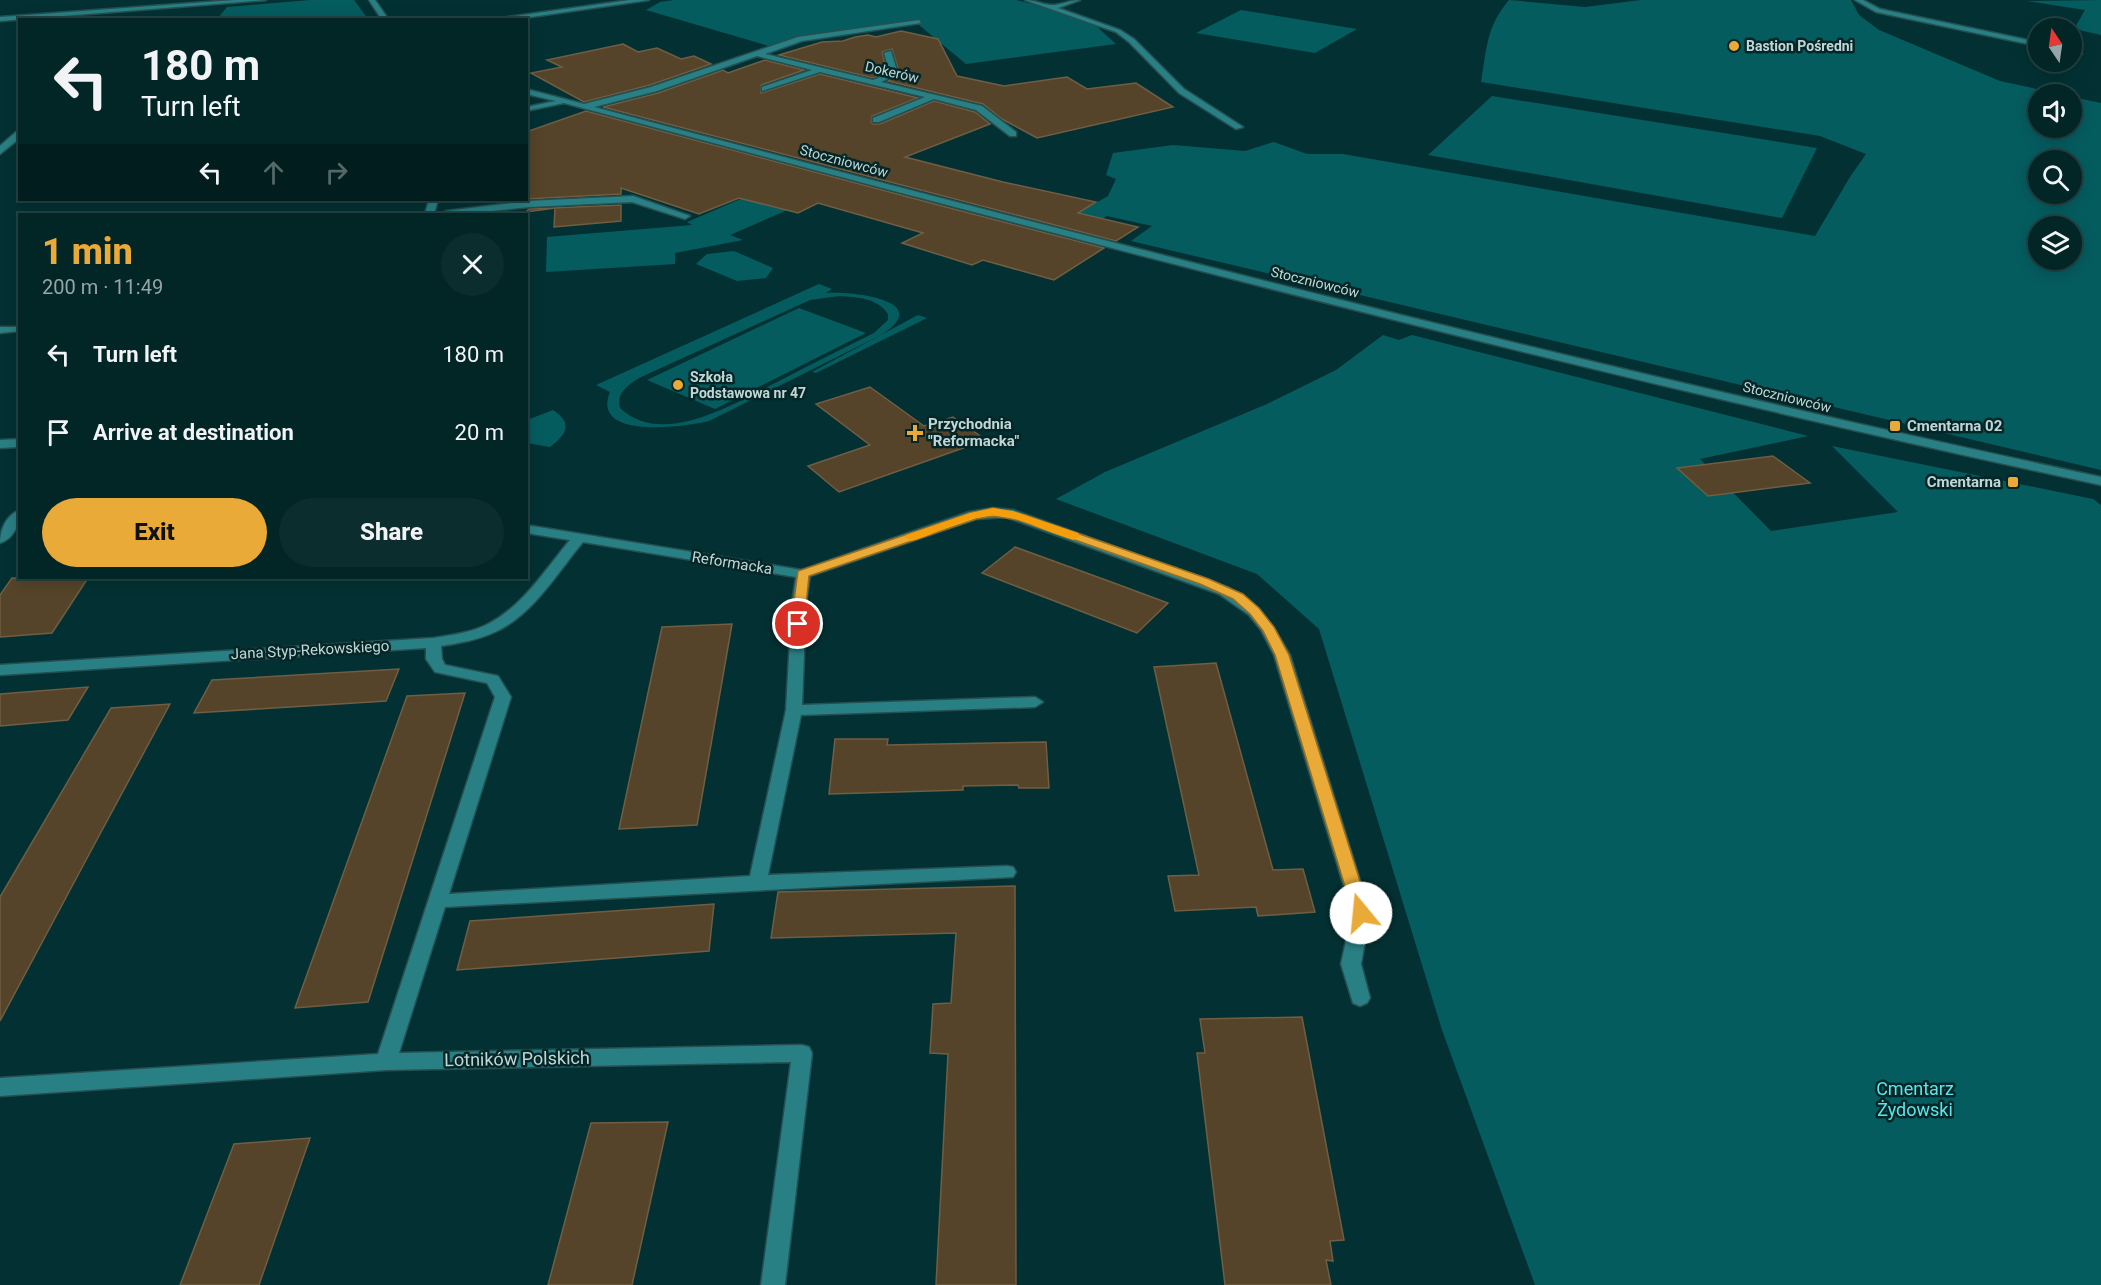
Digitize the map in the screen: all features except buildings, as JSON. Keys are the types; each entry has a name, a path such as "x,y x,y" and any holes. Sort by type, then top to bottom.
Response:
{"street":[{"path":"0,19 263,0"},
{"path":"372,0 385,18"},
{"path":"506,18 646,0"},
{"path":"1028,0 1055,7 1128,37 1166,78 1185,93 1239,127"},
{"path":"1055,7 1077,0"},
{"path":"1858,0 1878,11 2028,42"},
{"path":"138,18 146,10"},
{"path":"583,106 654,88 801,39 919,22"},
{"path":"876,81 894,74 888,53"},
{"name":"Dokerów","path":"757,54 876,81 935,96 944,101 979,108 1013,134"},
{"path":"765,89 820,69"},
{"name":"Stoczniowców","path":"528,92 1147,256 1848,428 2101,481"},
{"path":"876,120 935,96"},
{"path":"528,109 566,102"},
{"path":"2,147 18,135"},
{"path":"2,147 18,145"},
{"path":"454,213 529,204 633,199 685,216"},
{"path":"0,330 16,329"},
{"path":"0,444 18,442"},
{"name":"Reformacka","path":"528,529 802,574 974,515 993,512 1014,515 1205,582 1238,597 1255,611 1269,630 1282,655 1293,689 1361,913 1352,964 1360,998"},
{"path":"0,539 18,516"},
{"name":"Jana Styp-Rekowskiego","path":"0,670 434,643 470,635 508,618 579,538"},
{"path":"758,882 794,710 802,574"},
{"path":"386,1062 503,696 494,680 440,669 434,659 434,643"},
{"path":"794,710 1035,702"},
{"path":"437,901 758,882 1007,872"},
{"name":"Lotników Polskich","path":"0,1087 386,1062 802,1053 773,1285"}],"green space":[{"path":"310,0 354,0 367,18 218,18 227,7"},
{"path":"674,0 1016,0 1069,13 1094,24 1116,44 966,64 913,20 791,39 769,46 646,10 660,2"},
{"path":"1509,0 1585,7 1641,0 1851,0 1859,15 1879,30 2000,81 2028,87 2028,138 2082,138 2082,99 2101,103 2101,470 1131,241 1152,226 1107,216 1090,226 1066,220 1108,196 1116,179 1106,175 1113,153 1173,145 1245,151 1274,142 1307,154 1343,154 1815,236 1866,154 1820,136 1481,82 1486,48 1496,19"},
{"path":"2101,0 2101,35 2082,31 2080,18 2085,10 2027,1"},
{"path":"1241,10 1357,29 1315,53 1196,33"},
{"path":"1492,96 1817,148 1782,218 1428,155"},
{"path":"797,175 840,187 730,235 743,240 675,253 675,264 546,272 547,237 692,225 687,222"},
{"path":"734,251 773,268 766,278 737,281 696,264 707,254"},
{"path":"819,284 832,289 826,293 852,294 882,300 894,305 899,313 896,322 883,334 709,421 662,427 626,424 614,418 608,407 610,392 596,385","holes":["839,296 873,302 884,309 888,314 888,320 874,333 746,398 702,417 680,423 658,424 638,420 620,408 621,394 639,378 810,300"]},
{"path":"799,308 866,333 715,409 647,380"},
{"path":"918,315 927,318 816,373 812,372"},
{"name":"Cmentarz Żydowski","path":"1383,335 1399,340 1412,335 1808,436 1700,459 1771,531 1898,512 1832,446 2093,499 2101,505 2101,1285 1535,1285 1442,1030 1319,629 1257,574 1056,499 1105,472 1267,404 1336,370"},
{"path":"553,410 563,419 564,433 550,447 528,443 528,420"}],"slow traffic":[{"path":"911,537 974,515 993,512 1008,513 1074,536"}],"place":[{"name":"Bastion Pośredni","path":"1734,46"},
{"name":"Szkoła Podstawowa nr 47","path":"678,385"},
{"name":"Cmentarna 02","path":"1895,426"},
{"name":"Przychodnia \"Reformacka\"","path":"915,433"},
{"name":"Cmentarna","path":"2013,482"}],"route":[{"path":"798,624 802,574 974,515 993,512 1020,517 1205,582 1238,597 1255,611 1269,630 1282,655 1361,913"}]}
